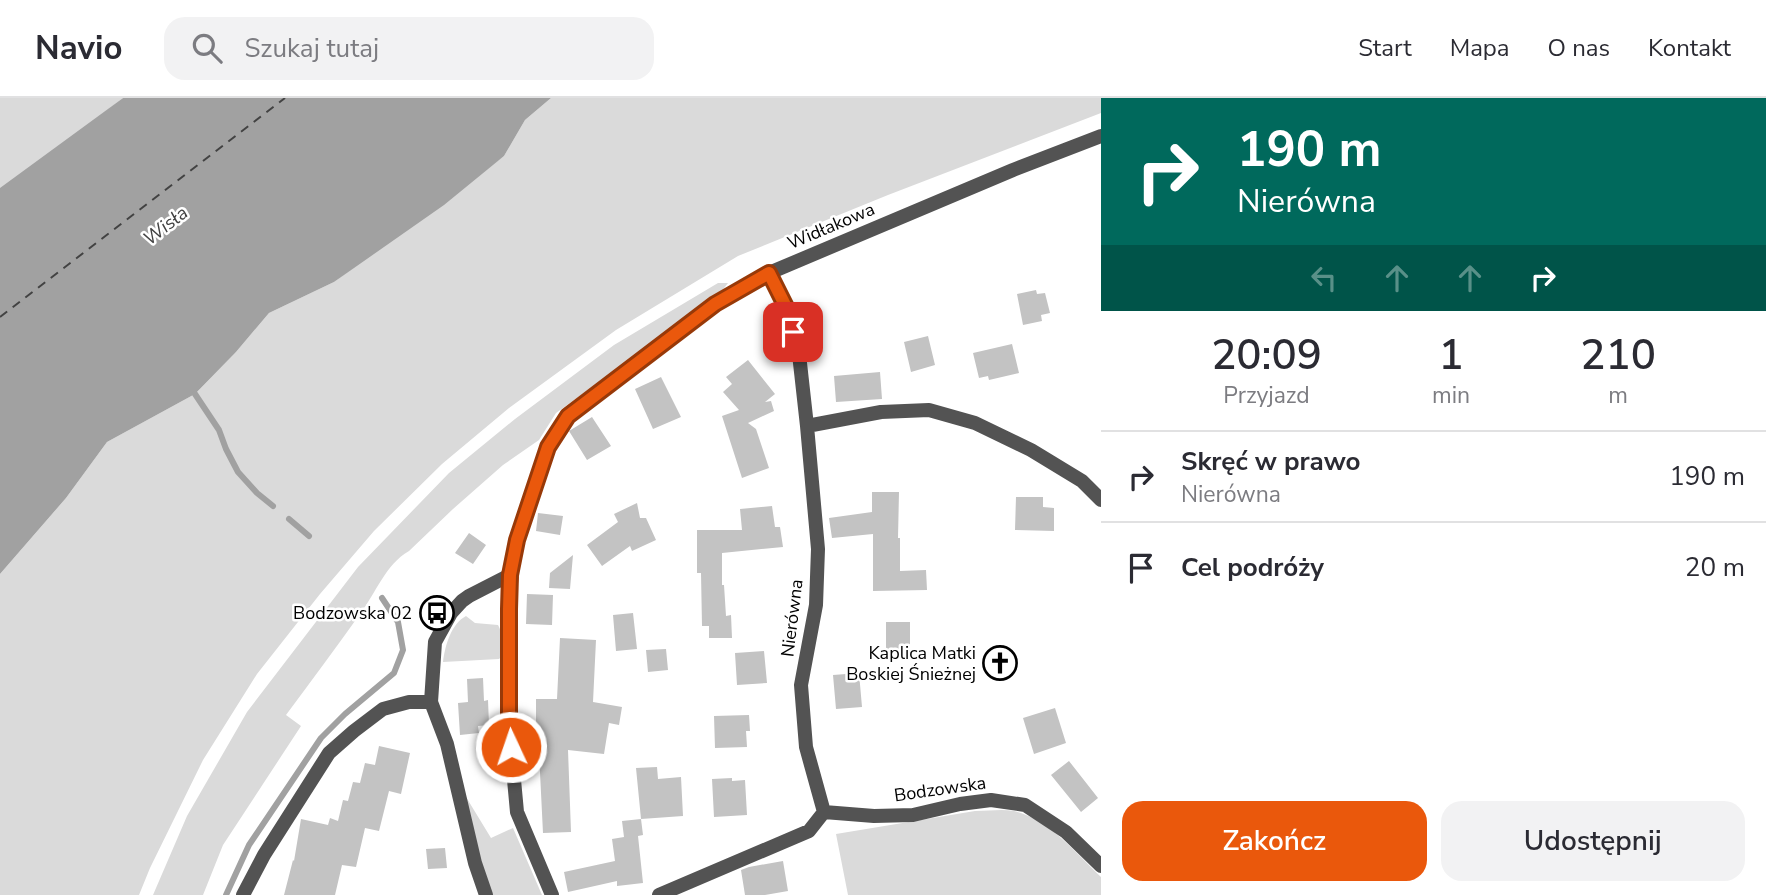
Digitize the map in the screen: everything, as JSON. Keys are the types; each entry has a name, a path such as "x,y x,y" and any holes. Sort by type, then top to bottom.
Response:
{"street":[{"name":"Widłakowa","path":"552,895 517,812 509,726 510,575 519,531 548,447 568,416 715,304 769,273 1013,170 1101,136"},
{"name":"Nierówna","path":"769,273 788,311 796,343 807,426 818,549 816,605 801,685 806,747 824,812"},
{"path":"807,426 881,412 929,410 975,423 1031,450 1082,481 1101,500"},
{"path":"486,895 475,863 447,744 431,702 435,642 445,621 457,606 469,596 510,575"},
{"path":"243,895 264,855 329,753 383,709 409,702 431,702"},
{"name":"Bodzowska","path":"824,812 874,816 913,815 991,800 1025,805 1066,832 1101,866"},
{"path":"659,895 809,831 824,812"}],"shaded area":[{"path":"0,98 123,98 0,193"},
{"path":"551,98 1101,98 1101,113 738,256 616,330 509,408 442,464 374,531 320,594 257,674 203,760 139,895 0,895 0,574 66,498 107,442 195,394 269,313 334,282 504,156 525,120"},
{"path":"718,283 728,283 718,296 556,413 539,440 503,465 393,564 286,715 301,726 223,845 203,895 153,895 187,816 247,712 358,567 449,473 515,419 614,345"},
{"path":"466,616 475,623 498,625 501,637 499,659 443,662 447,643 456,624"},
{"path":"463,792 491,838 513,828 542,895 492,895 478,859"},
{"path":"975,811 1014,811 1039,821 1061,838 1101,877 1101,895 848,895 836,834"}],"water":[{"name":"Wisła","path":"123,98 551,98 525,120 504,156 444,205 334,282 269,313 195,394 107,442 66,498 0,574 0,188"}],"building":[{"path":"1036,290 1037,294 1045,293 1050,313 1041,315 1042,321 1023,325 1017,294"},
{"path":"928,336 935,365 911,372 904,342"},
{"path":"1012,344 1019,373 989,380 988,376 979,378 973,353"},
{"path":"748,360 775,394 765,402 771,401 774,411 748,423 756,429 769,468 742,478 722,416 739,410 723,392 732,384 726,377"},
{"path":"880,372 882,399 836,402 834,376"},
{"path":"661,377 681,417 653,429 635,389"},
{"path":"592,417 611,446 587,460 569,431"},
{"path":"872,492 899,492 900,571 926,570 927,590 873,591 873,534 832,538 829,518 872,512"},
{"path":"1016,497 1043,497 1043,507 1054,508 1054,531 1015,530"},
{"path":"637,503 640,518 646,518 656,540 632,551 630,546 602,566 587,545 618,522 614,514"},
{"path":"772,506 775,527 780,527 783,547 722,553 722,585 726,616 731,615 732,638 709,638 709,626 702,626 701,573 697,573 697,530 742,530 740,509"},
{"path":"538,513 563,516 560,535 536,531"},
{"path":"469,533 486,545 473,564 455,553"},
{"path":"573,555 570,589 549,588 550,573"},
{"path":"527,594 553,595 552,625 526,624"},
{"path":"633,613 637,649 616,651 613,615"},
{"path":"886,622 910,622 910,652 886,652"},
{"path":"560,638 596,640 593,702 622,707 619,725 609,723 604,754 568,750 571,832 543,833 539,752 536,752 536,699 557,699"},
{"path":"666,649 668,670 648,672 646,650"},
{"path":"764,651 767,683 737,685 735,653"},
{"path":"859,673 862,707 836,709 833,675"},
{"path":"483,678 484,701 488,700 489,725 478,726 479,733 460,735 458,703 468,702 467,679"},
{"path":"1055,708 1066,743 1034,754 1023,718"},
{"path":"749,715 747,747 715,748 714,716"},
{"path":"379,746 410,753 401,794 389,791 379,831 365,828 356,867 342,865 335,895 284,895 294,861 301,819 328,825 330,818 338,821 343,800 348,801 353,782 360,783 365,763 375,765"},
{"path":"1069,761 1098,798 1081,812 1051,775"},
{"path":"657,767 658,779 681,777 683,816 641,819 636,768"},
{"path":"732,778 732,781 745,780 747,815 714,817 712,779"},
{"path":"641,819 643,835 638,836 643,883 617,886 617,881 568,892 564,872 615,861 612,839 624,837 622,821"},
{"path":"445,848 447,868 428,869 426,849"},
{"path":"783,861 788,891 745,895 741,870"}],"waterway":[{"path":"195,394 219,430 238,472 273,506"},
{"path":"289,519 309,536"},
{"path":"226,895 249,845 321,738 394,673 403,650 398,622 382,598"}],"ferry route":[{"path":"0,317 285,98"}],"place":[{"name":"Bodzowska 02","path":"437,613"},
{"name":"Kaplica Matki Boskiej Śnieżnej","path":"1000,663"}],"route":[{"path":"511,747 509,609 513,557 522,521 548,447 568,416 715,304 769,273 788,311 793,332"}]}
